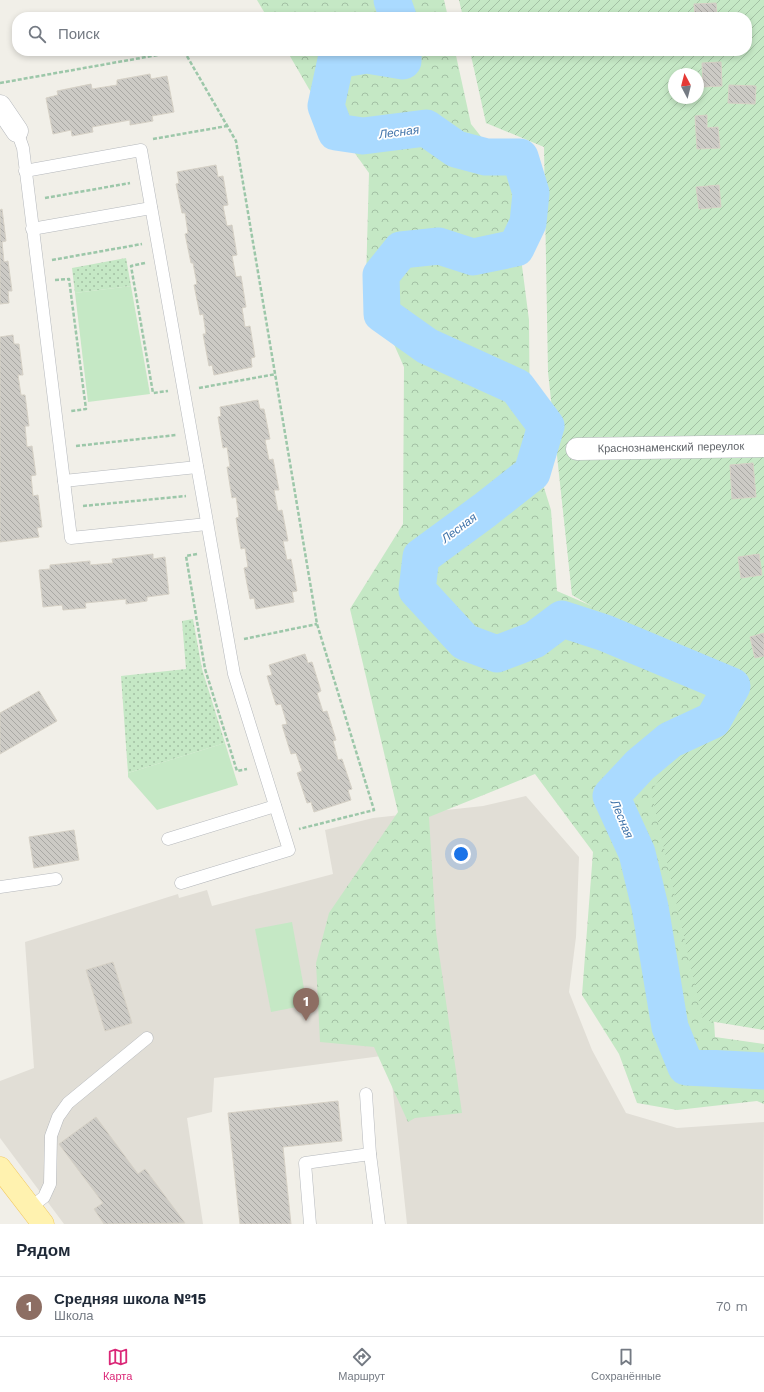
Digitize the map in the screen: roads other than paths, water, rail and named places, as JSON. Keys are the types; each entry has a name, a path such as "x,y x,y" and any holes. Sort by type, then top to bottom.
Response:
{"main road":[{"path":"0,1168 36,1216"}],"street":[{"path":"0,106 17,131"},
{"name":"Краснознаменский переулок","path":"577,449 764,446"}],"lane":[{"path":"17,131 23,148 71,538 207,524"},
{"path":"25,171 141,150 234,674 289,850 182,883"},
{"path":"32,229 151,208"},
{"path":"64,481 197,467"},
{"path":"168,839 275,806"},
{"path":"0,887 56,880"},
{"path":"36,1216 50,1184 51,1136 58,1117 68,1103 147,1038"},
{"path":"366,1094 370,1154 379,1224"},
{"path":"310,1224 305,1163 370,1154"}],"waterway":[{"name":"Лесная","path":"392,0 396,12"},
{"name":"Лесная","path":"361,56 336,60 326,106 336,132 363,136 426,128 456,149 486,157 520,157 531,193 528,223 516,248 473,257 439,246 401,250 381,275 382,314 427,346 517,387 546,426 532,473 421,557 417,590 465,642 497,654 534,640 562,619 605,633 732,686 713,720 670,740 640,765 611,796 637,853 650,907 670,1027 686,1067 764,1071"},
{"name":"Лесная","path":"373,56 403,61 403,56"}],"place":[{"name":"Средняя школа №15","path":"306,1021"}]}
